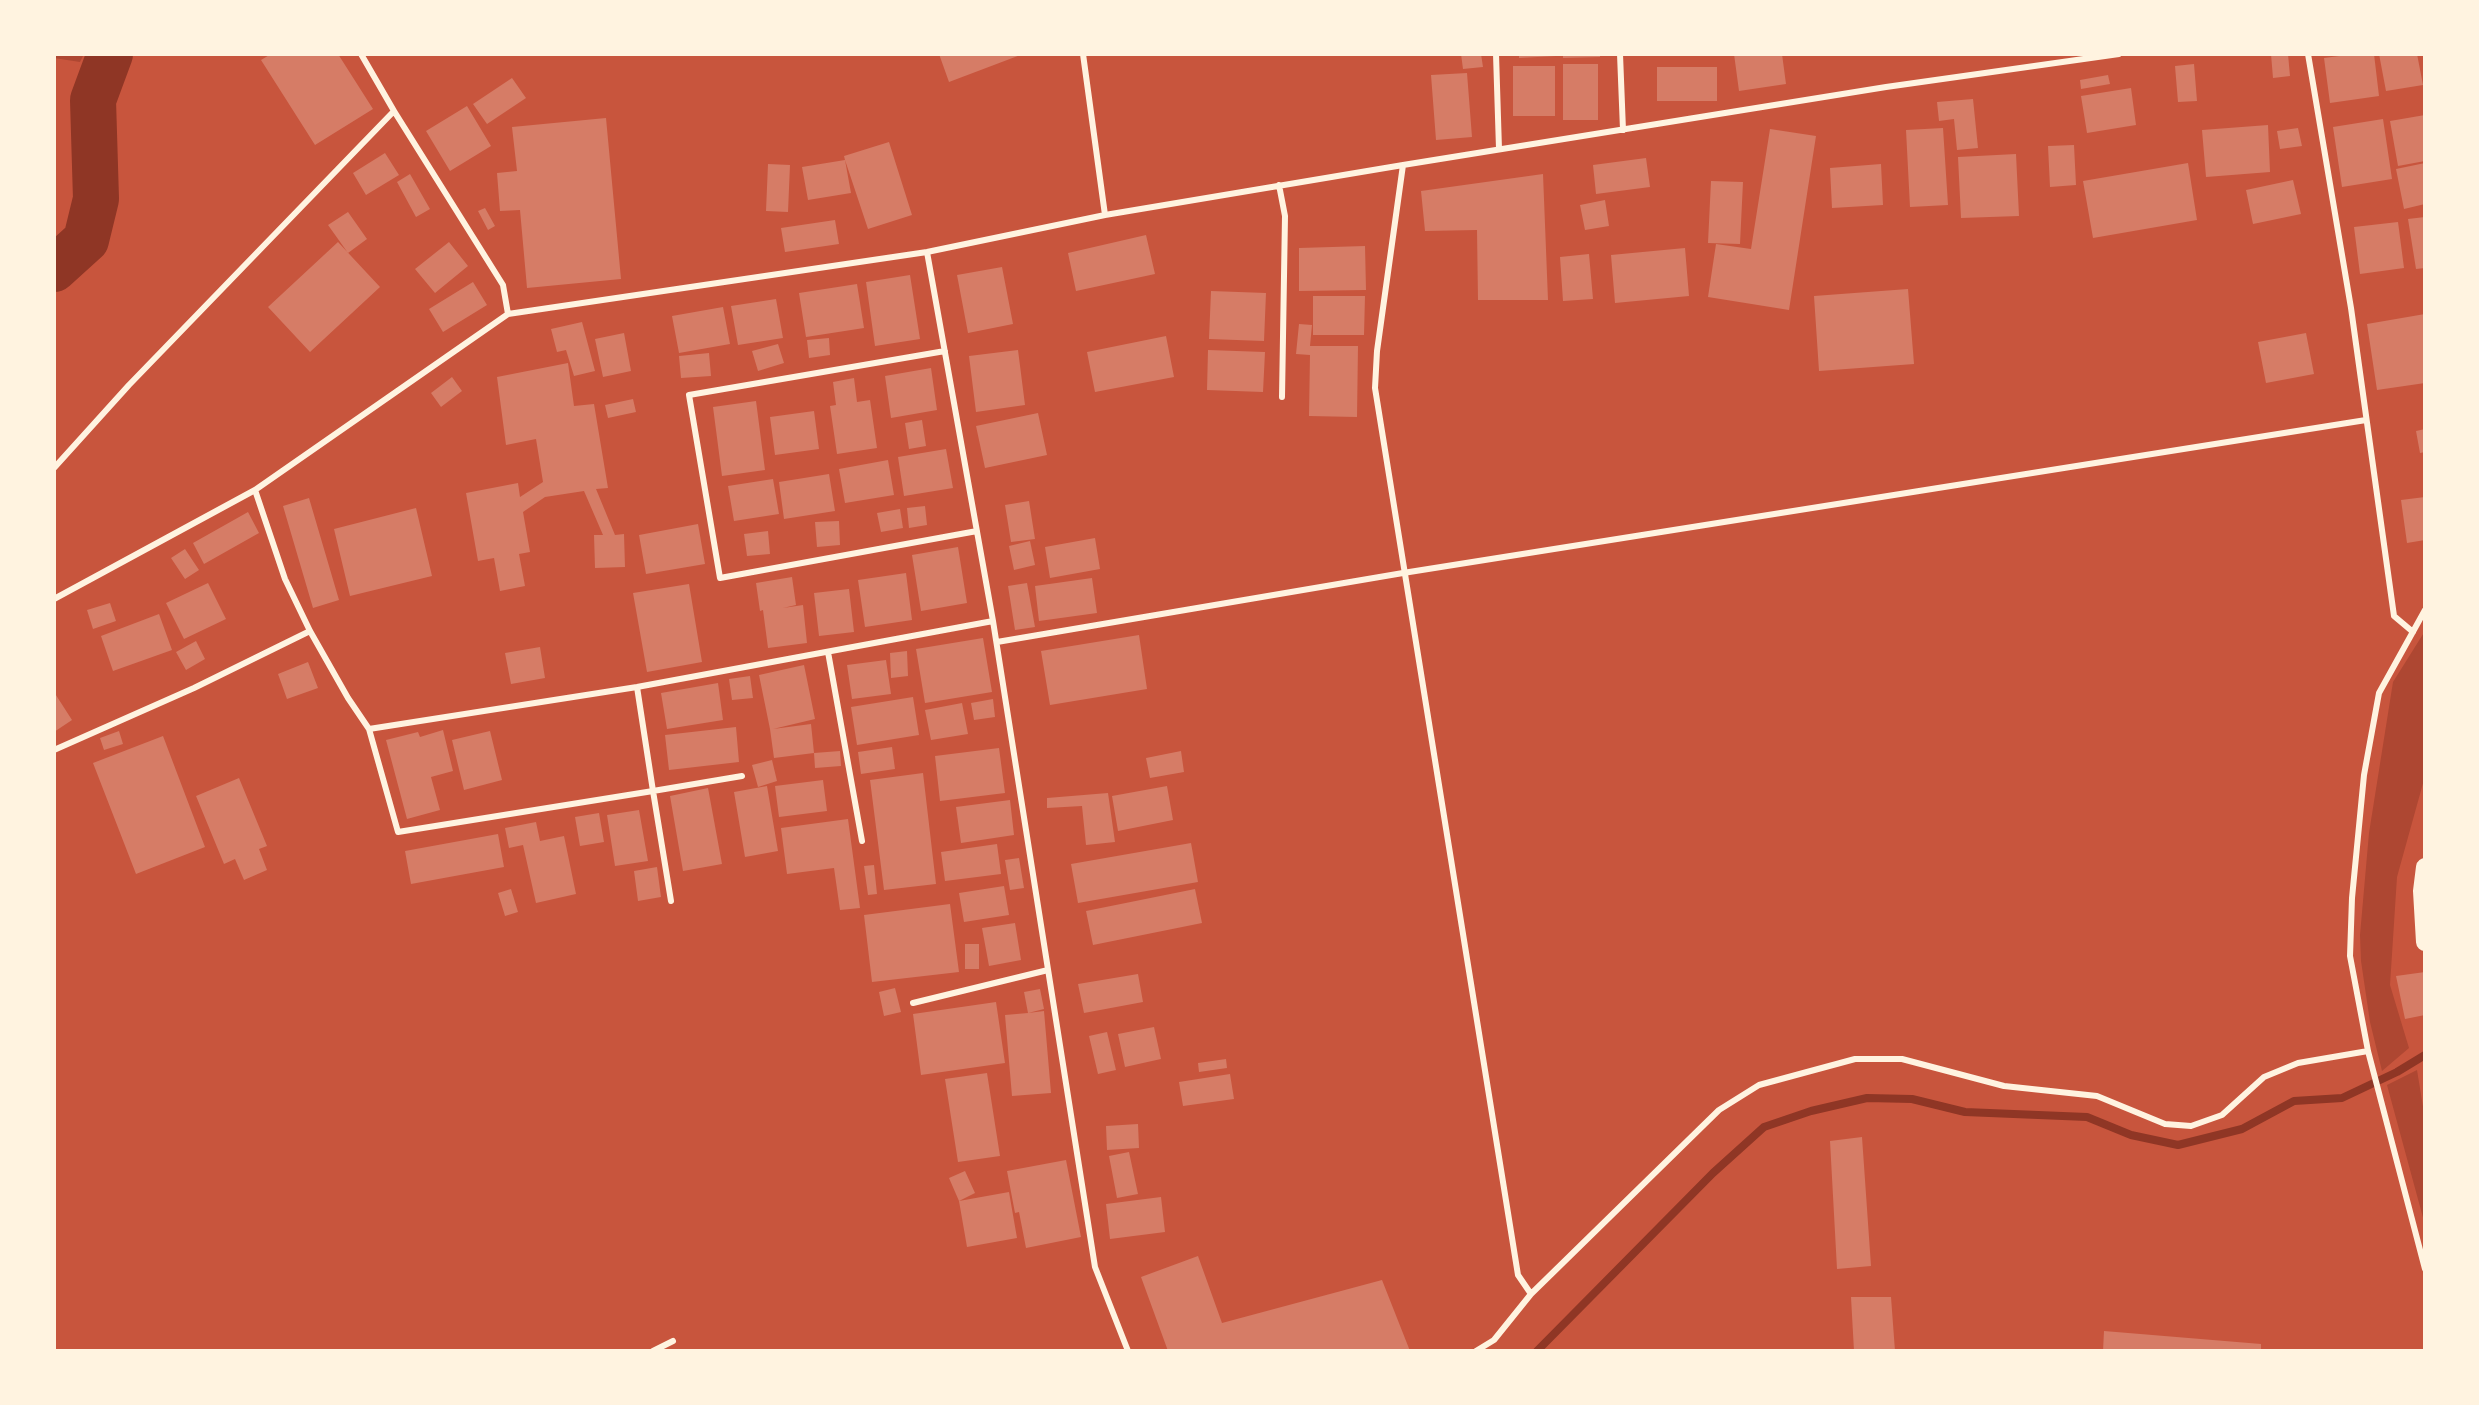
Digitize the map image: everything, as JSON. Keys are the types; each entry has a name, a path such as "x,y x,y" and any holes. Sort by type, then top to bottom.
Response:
{"highway":[{"path":"2425,867 2422,891 2425,942"}],"street":[{"path":"361,54 503,285 508,314"},
{"path":"1083,54 1105,215"},
{"path":"1496,54 1499,149"},
{"path":"1620,54 1623,130"},
{"path":"54,599 255,490 508,314 927,252 1105,215 1499,149 1886,87 2119,54"},
{"path":"2308,54 2351,308 2394,616 2413,632"},
{"path":"54,468 129,385 394,111"},
{"path":"1403,165 1377,351 1375,388 1403,573 1518,1275 1531,1294"},
{"path":"1279,186 1285,216 1282,397"},
{"path":"927,252 997,642 1095,1268 1128,1351"},
{"path":"945,351 689,395 720,578 977,531"},
{"path":"997,642 1403,573 2366,420"},
{"path":"255,490 285,579 310,631 348,698 369,729 398,832 742,776"},
{"path":"2425,610 2379,693 2364,775 2352,898 2350,956 2368,1051 2425,1269"},
{"path":"369,729 637,687 993,621"},
{"path":"54,750 194,688 310,631"},
{"path":"828,652 862,841"},
{"path":"637,687 671,902"},
{"path":"913,1003 1048,970"},
{"path":"1476,1351 1494,1340 1531,1294 1719,1110 1759,1085 1855,1059 1902,1059 2004,1086 2097,1096 2165,1124 2191,1126 2222,1115 2264,1077 2298,1063 2368,1051"},
{"path":"653,1351 673,1341"}],"shaded area":[{"path":"54,54 84,54 80,62 54,58"},
{"path":"2425,631 2425,776 2397,877 2390,985 2409,1048 2382,1071 2370,1022 2361,961 2360,935 2369,833 2393,682"},
{"path":"2417,1070 2425,1119 2425,1225 2387,1085"}],"building":[{"path":"271,54 338,54 373,109 315,145 261,60"},
{"path":"939,54 1023,54 949,82"},
{"path":"1461,54 1481,54 1483,67 1463,69"},
{"path":"1519,54 1555,54 1556,56 1519,58"},
{"path":"1563,54 1600,54 1600,57 1563,58"},
{"path":"1734,54 1782,54 1786,84 1739,91"},
{"path":"2271,54 2288,54 2290,76 2273,78"},
{"path":"2374,54 2379,96 2330,103 2324,58"},
{"path":"2379,54 2417,54 2423,85 2386,91"},
{"path":"1563,64 1598,64 1598,120 1563,120"},
{"path":"2194,64 2197,101 2178,102 2175,66"},
{"path":"1513,66 1555,66 1555,116 1513,116"},
{"path":"1657,67 1717,67 1717,101 1657,101"},
{"path":"1467,73 1472,137 1436,140 1431,75"},
{"path":"2108,75 2110,84 2081,89 2080,80"},
{"path":"512,78 526,98 487,124 473,104"},
{"path":"2131,88 2136,125 2087,133 2081,96"},
{"path":"1973,99 1978,148 1957,150 1954,119 1939,121 1937,102"},
{"path":"467,106 491,146 450,171 426,131"},
{"path":"2425,115 2425,161 2398,166 2390,121"},
{"path":"606,118 621,279 527,288 520,210 500,211 497,173 517,171 512,127"},
{"path":"2383,119 2392,179 2342,187 2333,127"},
{"path":"2268,125 2270,172 2206,177 2202,130"},
{"path":"1943,128 1948,205 1910,207 1906,130"},
{"path":"2298,128 2302,146 2280,149 2277,131"},
{"path":"1770,129 1816,136 1789,310 1708,297 1716,244 1751,249"},
{"path":"889,142 912,215 868,229 844,156"},
{"path":"2074,145 2076,185 2050,187 2048,146"},
{"path":"385,153 399,175 366,195 353,173"},
{"path":"2016,154 2019,216 1961,218 1958,157"},
{"path":"1646,158 1650,187 1596,194 1593,165"},
{"path":"845,160 851,193 808,200 802,167"},
{"path":"2188,163 2197,220 2093,238 2083,181"},
{"path":"2425,163 2425,204 2404,209 2396,169"},
{"path":"768,164 790,165 788,212 766,211"},
{"path":"1881,164 1883,205 1832,208 1830,168"},
{"path":"410,174 430,209 416,217 397,182"},
{"path":"1543,174 1548,300 1478,300 1477,230 1425,231 1421,191"},
{"path":"2293,180 2301,214 2253,224 2246,190"},
{"path":"1711,181 1743,182 1740,244 1708,243"},
{"path":"1605,200 1609,226 1585,230 1580,205"},
{"path":"485,208 495,226 488,230 478,211"},
{"path":"348,212 367,239 348,253 328,225"},
{"path":"2425,217 2425,268 2416,269 2408,219"},
{"path":"835,220 839,244 785,252 781,228"},
{"path":"2398,222 2404,268 2360,274 2354,227"},
{"path":"1146,235 1155,274 1076,291 1068,253"},
{"path":"338,242 380,287 310,352 268,307"},
{"path":"449,242 468,266 435,293 415,269"},
{"path":"1365,246 1366,290 1299,291 1299,248"},
{"path":"1685,248 1689,296 1615,303 1611,255"},
{"path":"1589,254 1593,299 1563,301 1560,257"},
{"path":"1002,267 1013,324 968,333 957,275"},
{"path":"910,275 920,339 875,346 866,282"},
{"path":"473,282 487,305 443,332 429,309"},
{"path":"857,284 864,328 806,337 799,293"},
{"path":"1908,289 1914,364 1819,371 1814,296"},
{"path":"1211,291 1266,293 1264,341 1209,339"},
{"path":"1313,296 1365,296 1364,335 1313,335"},
{"path":"776,299 783,338 738,345 731,306"},
{"path":"723,307 730,344 679,353 672,316"},
{"path":"2425,314 2425,383 2377,390 2367,324"},
{"path":"582,322 595,371 574,376 566,350 557,352 551,329"},
{"path":"1299,324 1312,325 1310,346 1358,346 1357,417 1309,416 1310,355 1296,354"},
{"path":"624,333 631,371 603,377 595,339"},
{"path":"2306,333 2314,374 2266,383 2258,342"},
{"path":"1166,336 1174,377 1095,392 1087,352"},
{"path":"829,338 830,355 809,358 807,340"},
{"path":"778,344 784,363 758,371 752,351"},
{"path":"1018,350 1025,405 976,412 969,356"},
{"path":"1208,350 1265,352 1263,392 1207,390"},
{"path":"709,353 711,376 681,378 679,356"},
{"path":"568,363 574,406 594,404 608,488 596,489 615,535 624,534 625,567 595,568 594,535 603,535 584,491 545,497 523,512 530,552 519,554 525,586 500,591 494,558 478,561 466,493 518,483 520,497 543,482 536,439 506,445 497,377"},
{"path":"931,368 937,410 891,418 885,376"},
{"path":"452,377 462,391 441,407 431,393"},
{"path":"854,378 857,402 870,400 877,448 837,454 830,406 836,405 833,382"},
{"path":"633,399 636,412 608,418 605,405"},
{"path":"756,401 765,470 722,476 713,407"},
{"path":"814,411 819,449 775,455 770,417"},
{"path":"1038,413 1047,455 985,468 976,426"},
{"path":"922,420 926,446 909,449 905,423"},
{"path":"2425,429 2425,452 2420,453 2416,431"},
{"path":"946,449 953,488 904,496 898,457"},
{"path":"888,460 894,495 845,503 839,469"},
{"path":"829,474 835,511 784,519 779,482"},
{"path":"773,479 779,514 734,521 728,486"},
{"path":"2425,497 2425,540 2407,543 2401,500"},
{"path":"309,498 339,600 313,608 283,506"},
{"path":"1029,501 1035,539 1011,542 1005,505"},
{"path":"925,506 927,525 909,528 907,508"},
{"path":"416,508 432,576 350,596 334,529"},
{"path":"900,509 903,528 881,532 877,513"},
{"path":"248,512 259,533 204,564 193,543"},
{"path":"839,521 840,545 817,547 815,522"},
{"path":"698,524 705,564 646,574 639,535"},
{"path":"768,531 770,554 747,556 744,534"},
{"path":"1095,538 1100,569 1050,578 1045,547"},
{"path":"1030,541 1035,565 1014,570 1009,546"},
{"path":"958,547 967,603 921,611 912,555"},
{"path":"185,549 199,570 185,579 171,558"},
{"path":"906,573 912,620 865,627 858,580"},
{"path":"792,577 796,605 783,608 803,605 807,643 768,648 763,610 760,611 756,583"},
{"path":"1092,578 1097,613 1039,621 1035,586"},
{"path":"208,583 226,619 184,639 166,603"},
{"path":"1027,583 1035,627 1015,630 1008,586"},
{"path":"689,584 702,662 647,672 633,593"},
{"path":"849,589 854,632 819,636 814,593"},
{"path":"110,603 116,621 93,629 87,610"},
{"path":"159,614 172,650 113,671 101,636"},
{"path":"1139,635 1147,689 1050,705 1041,651"},
{"path":"983,638 992,692 925,703 916,649"},
{"path":"196,641 205,659 186,670 176,652"},
{"path":"540,647 545,678 511,684 505,653"},
{"path":"907,651 908,676 891,678 890,653"},
{"path":"886,660 891,694 852,699 847,665"},
{"path":"308,662 318,688 287,699 278,674"},
{"path":"804,665 815,719 773,729 811,724 814,753 774,758 759,675"},
{"path":"750,676 753,698 732,700 729,679"},
{"path":"718,683 723,720 667,729 661,693"},
{"path":"54,692 72,720 54,732"},
{"path":"913,697 919,735 857,745 851,707"},
{"path":"993,699 995,717 974,720 971,703"},
{"path":"962,703 968,734 931,740 925,710"},
{"path":"736,727 739,762 669,770 665,735"},
{"path":"443,730 453,771 431,777 440,810 407,819 386,740 418,732 420,737"},
{"path":"119,731 123,744 104,750 100,738"},
{"path":"490,731 502,780 464,790 452,740"},
{"path":"163,736 205,847 136,874 93,763"},
{"path":"892,747 895,769 861,774 858,752"},
{"path":"999,748 1005,793 940,801 935,756"},
{"path":"840,751 841,766 815,768 814,753"},
{"path":"1181,751 1184,772 1150,778 1146,758"},
{"path":"772,760 777,781 758,787 752,765"},
{"path":"923,773 936,884 884,890 870,780"},
{"path":"239,778 267,846 259,849 267,870 244,880 235,859 224,864 196,796"},
{"path":"823,780 827,811 779,817 775,786"},
{"path":"767,786 778,851 745,857 734,792"},
{"path":"1167,786 1173,820 1118,831 1112,796"},
{"path":"708,788 722,864 683,871 670,796"},
{"path":"1108,793 1115,842 1086,845 1082,806 1047,808 1047,798"},
{"path":"1010,800 1014,835 961,843 956,807"},
{"path":"639,810 648,861 615,866 607,815"},
{"path":"599,813 604,842 580,846 575,817"},
{"path":"848,819 860,908 840,910 834,868 787,874 781,828"},
{"path":"536,822 540,841 564,836 576,894 536,903 523,845 509,848 505,828"},
{"path":"498,834 504,867 411,884 405,851"},
{"path":"1191,843 1198,882 1078,903 1071,864"},
{"path":"997,844 1001,874 945,881 941,852"},
{"path":"1019,858 1024,888 1010,890 1005,860"},
{"path":"874,865 877,894 868,895 864,866"},
{"path":"657,867 661,897 638,901 634,871"},
{"path":"1004,886 1009,915 964,922 959,893"},
{"path":"511,889 518,912 505,916 498,893"},
{"path":"1195,889 1202,923 1093,945 1086,911"},
{"path":"950,904 959,972 872,982 864,915"},
{"path":"1015,923 1021,960 989,966 982,928"},
{"path":"965,944 979,944 979,969 965,969"},
{"path":"2425,972 2425,1015 2405,1019 2396,976"},
{"path":"1138,974 1143,1002 1084,1013 1078,984"},
{"path":"895,988 901,1012 884,1016 879,992"},
{"path":"1040,989 1044,1009 1028,1013 1024,992"},
{"path":"996,1002 1005,1063 921,1075 913,1014"},
{"path":"1044,1011 1051,1093 1012,1096 1005,1015"},
{"path":"1154,1027 1161,1059 1125,1067 1118,1034"},
{"path":"1107,1032 1116,1070 1098,1074 1089,1036"},
{"path":"1226,1059 1227,1068 1199,1072 1198,1063"},
{"path":"987,1073 1000,1156 958,1162 945,1079"},
{"path":"1230,1074 1234,1099 1183,1106 1179,1082"},
{"path":"1138,1124 1139,1148 1107,1150 1106,1126"},
{"path":"1862,1137 1871,1266 1837,1269 1830,1141"},
{"path":"1129,1152 1138,1194 1117,1198 1109,1156"},
{"path":"1066,1160 1081,1237 1026,1248 1019,1212 1015,1213 1007,1171"},
{"path":"965,1171 975,1193 959,1201 949,1178"},
{"path":"1009,1192 1017,1238 967,1247 959,1201"},
{"path":"1161,1197 1165,1232 1110,1239 1106,1204"},
{"path":"1198,1256 1222,1323 1382,1280 1410,1351 1168,1351 1141,1277"},
{"path":"1851,1297 1891,1297 1895,1351 1854,1351"},
{"path":"2104,1331 2261,1344 2261,1351 2103,1351"}],"waterway":[{"path":"54,269 86,240 96,199 93,100 110,54"},
{"path":"1537,1351 1713,1173 1764,1127 1811,1111 1867,1098 1912,1099 1965,1112 2087,1117 2131,1135 2178,1145 2242,1129 2294,1101 2342,1098 2397,1072 2425,1055"}]}
